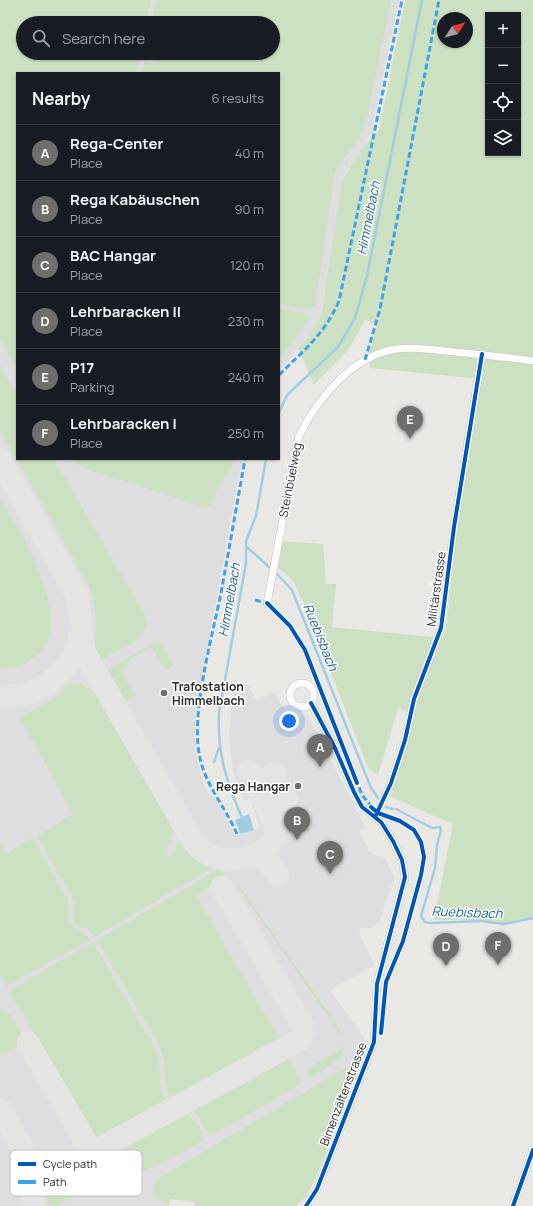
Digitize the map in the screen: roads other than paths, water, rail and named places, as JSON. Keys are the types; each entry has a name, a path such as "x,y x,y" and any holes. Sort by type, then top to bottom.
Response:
{"street":[{"name":"Steinbüelweg","path":"267,603 299,436 309,418 337,383 365,360 396,349 421,348 533,361"},
{"name":"Militärstrasse","path":"375,818 391,783 405,740 414,699 441,628 454,527 482,354"},
{"name":"Bimenzältenstrasse","path":"306,1206 317,1189 372,1048 375,1033 377,984 405,877 402,860 393,841 381,822 362,807 335,748 311,703"},
{"path":"513,1206 533,1150"}],"water":[{"path":"249,814 254,830 240,834 235,820"}],"waterway":[{"name":"Himmelbach","path":"280,411 287,395 338,347 355,318 367,276 422,0"},
{"name":"Himmelbach","path":"243,820 232,794 221,755 219,713 246,563 246,541 256,516 266,460"},
{"name":"Ruebisbach","path":"247,547 269,567"},
{"name":"Ruebisbach","path":"277,574 292,590 371,788 378,798"},
{"name":"Himmelbach","path":"214,762 219,748"},
{"name":"Ruebisbach","path":"386,807 393,809"},
{"name":"Ruebisbach","path":"396,809 432,828 440,827 441,830 437,845 435,868 421,916 425,922 481,921 504,924 533,918"}],"place":[{"name":"P17","path":"410,439"},
{"name":"Trafostation Himmelbach","path":"164,693"},
{"name":"Rega-Center","path":"320,767"},
{"name":"Rega Hangar","path":"298,786"},
{"name":"Rega Kabäuschen","path":"297,840"},
{"name":"BAC Hangar","path":"330,874"},
{"name":"Lehrbaracken I","path":"498,965"},
{"name":"Lehrbaracken II","path":"446,966"}]}
